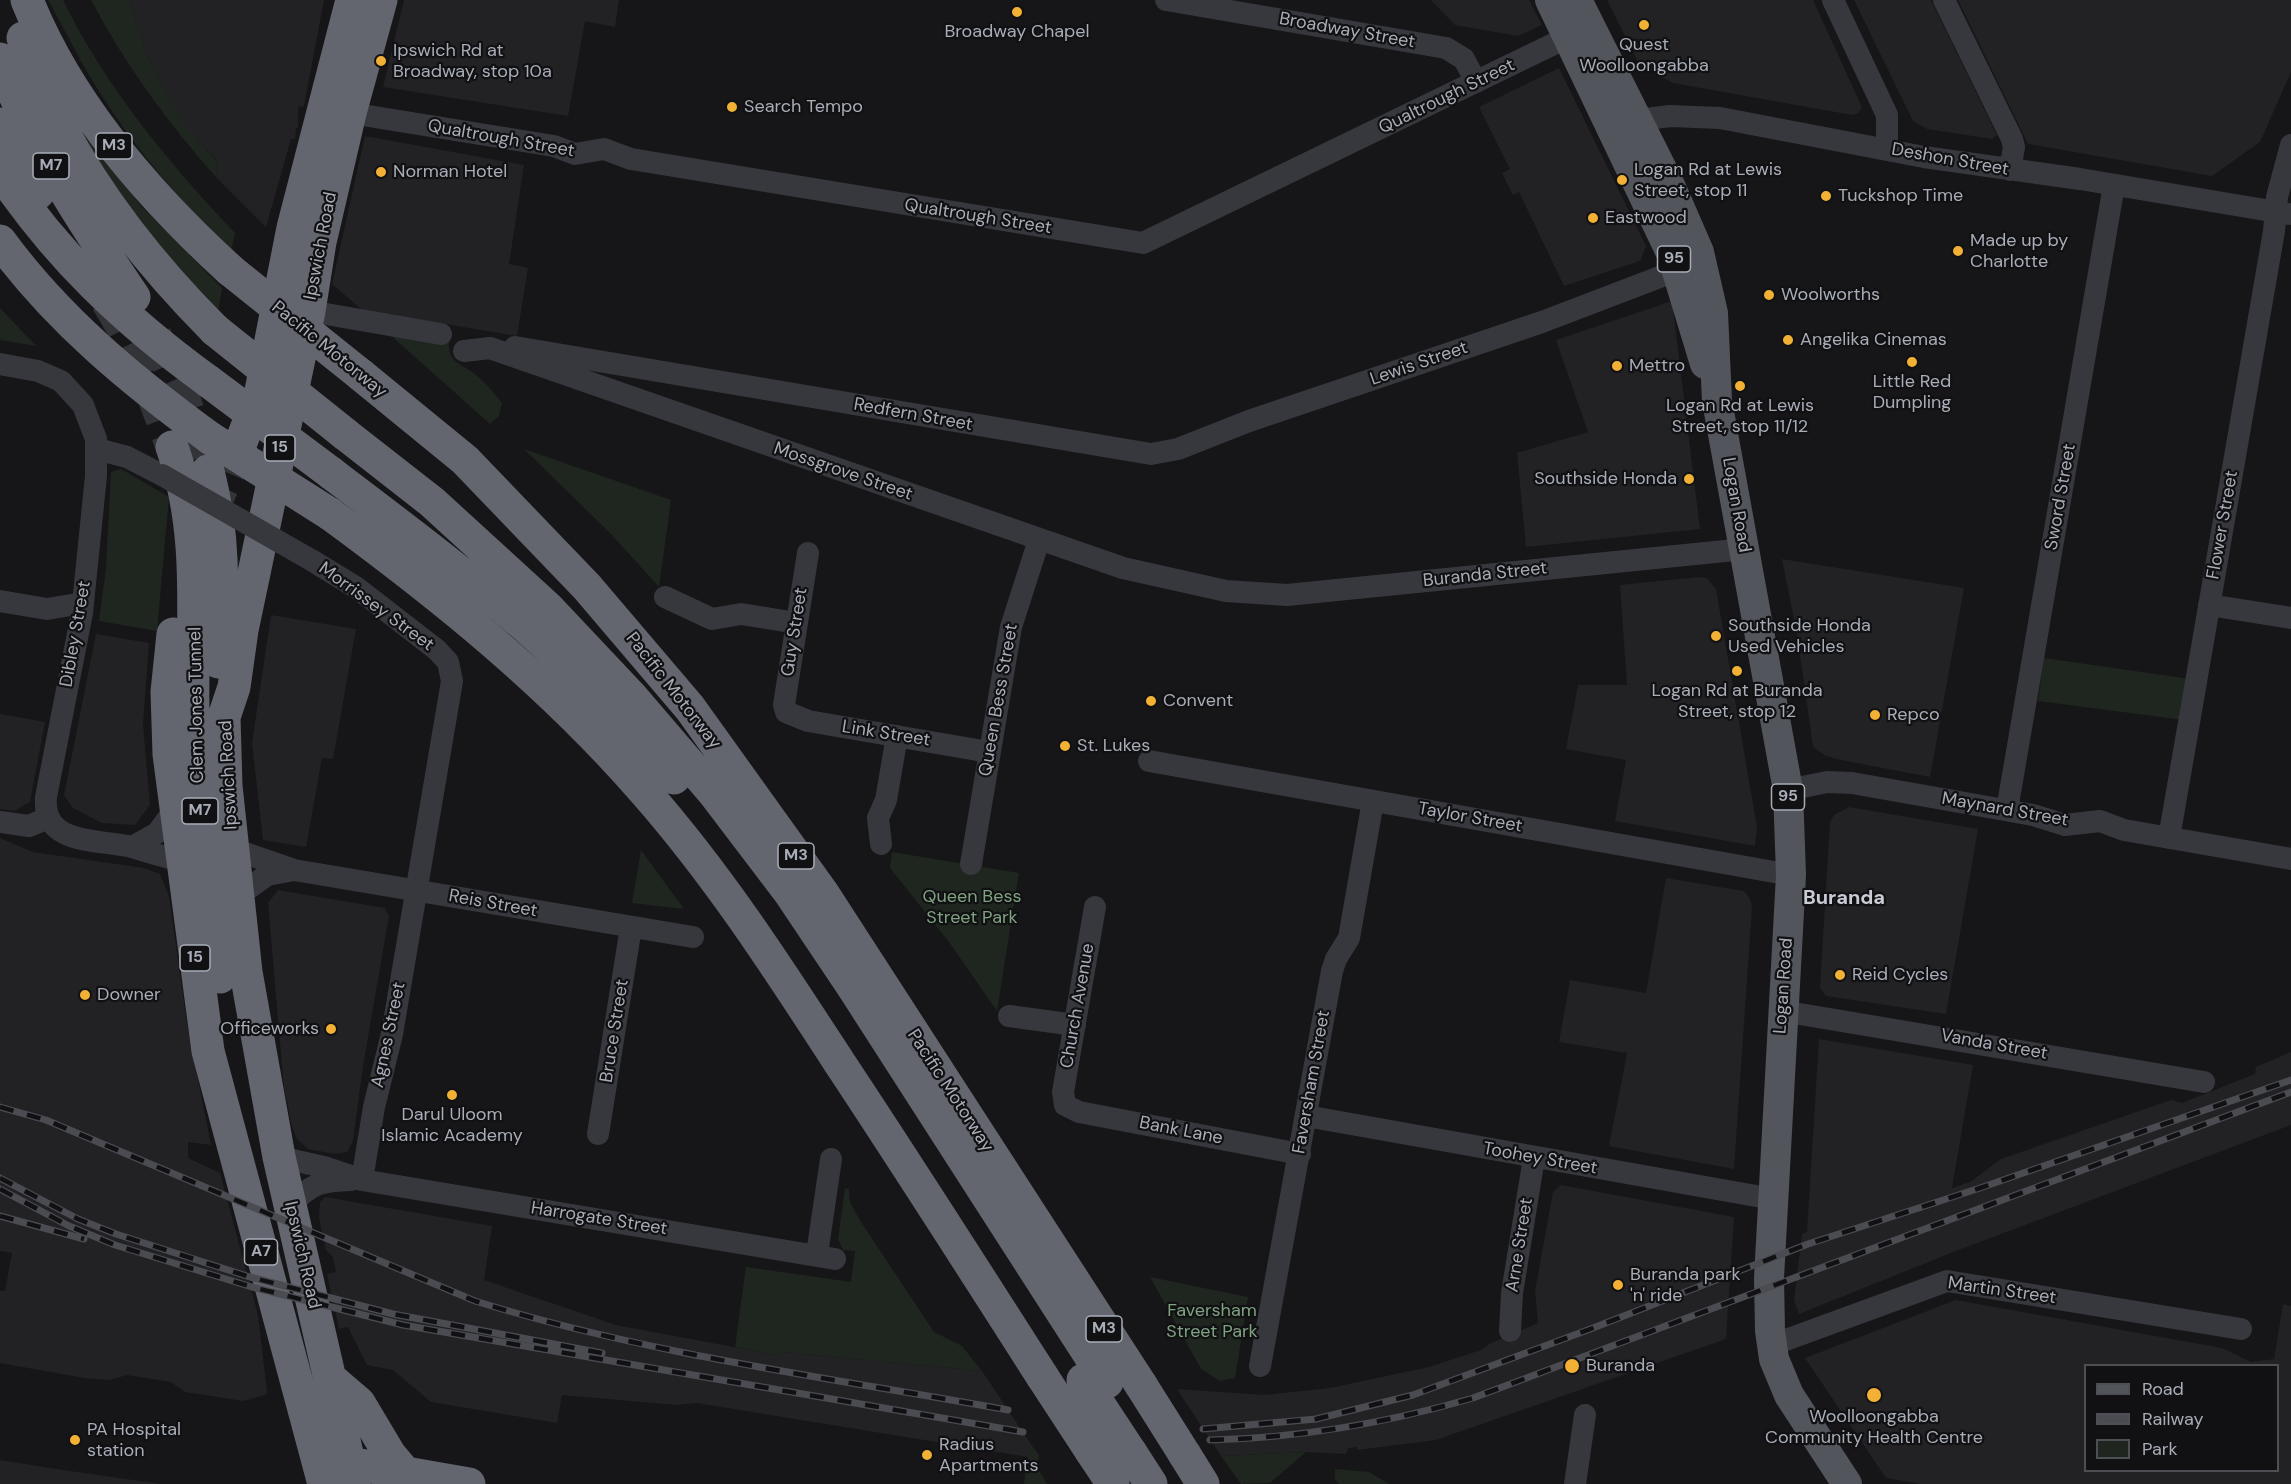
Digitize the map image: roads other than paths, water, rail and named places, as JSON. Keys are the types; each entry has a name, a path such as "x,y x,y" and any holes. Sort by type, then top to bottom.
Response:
{"highway":[{"name":"Pacific Motorway","path":"27,0 52,51 107,136 172,215 230,270 465,460 587,587 690,708 822,892 1141,1385 1160,1466 1203,1484"},
{"name":"Ipswich Road","path":"224,444 261,391 293,228 352,0"},
{"name":"Ipswich Road","path":"333,1476 331,1378 279,1157 246,972 226,786 224,717 234,687 244,619 309,311 320,242 350,112 381,0"},
{"path":"11,48 59,124 88,176 145,256 215,330 432,502 532,592 631,696 714,793 790,893 847,978 1095,1381"},
{"name":"M7","path":"11,48 28,126 134,297"},
{"name":"M7","path":"0,123 49,213"},
{"path":"0,171 60,252 141,331 450,563 526,627 588,686 705,815 786,922 1095,1381 1160,1466"},
{"path":"0,241 35,285 98,351 148,392 330,514 440,596 541,684 643,789 752,928 1113,1484"},
{"name":"Clem Jones Tunnel","path":"167,461 186,491 193,545 194,756 234,1075 223,1105"},
{"name":"Clem Jones Tunnel","path":"208,471 222,538 223,571 216,686 224,717"},
{"name":"Ipswich Road","path":"173,634 167,692 169,754 208,1051 333,1476"},
{"path":"331,1378 359,1403 390,1455 406,1474"},
{"path":"333,1476 406,1474 470,1484"}],"main road":[{"name":"Logan Road","path":"1550,0 1568,37 1623,122 1669,183 1699,252 1713,313 1717,401"},
{"name":"Logan Road","path":"1577,0 1678,270 1690,318 1717,401 1788,790 1791,875 1769,1278 1772,1345 1789,1395 1847,1484"}],"street":[{"name":"Broadway Street","path":"1166,0 1446,48 1459,54 1476,82"},
{"path":"1833,0 1887,115 1887,149"},
{"path":"1944,0 2012,139 2014,147 2010,170"},
{"name":"Qualtrough Street","path":"350,112 554,146 575,154 604,149 631,159 1143,243 1568,37"},
{"name":"Deshon Street","path":"1623,122 1683,115 1720,118 2010,170 2283,214"},
{"name":"Flower Street","path":"2169,838 2209,605 2283,214 2277,197 2291,145"},
{"name":"Sword Street","path":"2007,810 2114,185"},
{"name":"Lewis Street","path":"1158,453 1178,449 1249,421 1542,322 1678,270"},
{"path":"309,311 441,334"},
{"name":"Redfern Street","path":"490,348 524,348 1137,453 1158,453"},
{"name":"Mossgrove Street","path":"464,351 490,348 656,408 1129,570 1226,591"},
{"name":"Dibley Street","path":"0,363 47,374 72,391 89,415 97,449 83,603 46,797 48,818"},
{"path":"656,408 668,374"},
{"name":"Morrissey Street","path":"97,449 127,456 167,461 313,561 357,588 437,650 450,667 452,681 450,697 417,891"},
{"name":"Queen Bess Street","path":"971,864 1012,622 1039,540"},
{"name":"Buranda Street","path":"1226,591 1287,595 1744,549"},
{"name":"Guy Street","path":"785,711 808,553"},
{"path":"665,597 712,619 741,614 797,623"},
{"path":"0,601 47,609 83,603"},
{"path":"2209,605 2291,618"},
{"name":"Link Street","path":"785,711 801,720 989,752"},
{"path":"881,844 878,818 886,800 897,736"},
{"name":"Taylor Street","path":"1149,761 1791,875"},
{"name":"Maynard Street","path":"1788,790 1839,782 2007,810 2065,825 2100,821 2124,830 2291,859"},
{"name":"Faversham Street","path":"1260,1366 1332,971 1336,959 1348,943 1373,801"},
{"path":"132,848 159,831 175,809"},
{"path":"0,822 29,826 48,818 54,826 70,837 132,848 182,861"},
{"name":"Reis Street","path":"233,849 294,870 693,937"},
{"name":"Reis Street","path":"238,896 267,875 294,870"},
{"name":"Agnes Street","path":"362,1180 374,1107 392,1034 417,891"},
{"name":"Church Avenue","path":"1065,1105 1063,1095 1095,907"},
{"name":"Bruce Street","path":"598,1134 631,927"},
{"name":"Vanda Street","path":"1782,1011 2204,1082"},
{"path":"1010,1016 1075,1024"},
{"name":"Bank Lane","path":"1065,1105 1079,1112 1300,1154"},
{"name":"Toohey Street","path":"1306,1116 1773,1199"},
{"name":"Harrogate Street","path":"279,1157 324,1167 362,1180 826,1257 831,1160"},
{"name":"Arne Street","path":"1510,1331 1511,1300 1534,1158"},
{"name":"Harrogate Street","path":"290,1205 309,1187 318,1183 362,1180"},
{"name":"Martin Street","path":"1772,1345 1947,1281 2241,1329"},
{"path":"1575,1484 1585,1415"}],"tunnel":[{"path":"107,301 136,354 172,447"},
{"path":"155,335 185,402 208,471"},
{"path":"209,518 238,450"}],"railway":[{"path":"1203,1429 1316,1419 1413,1395 1808,1244 1980,1188 2291,1080"},
{"path":"1210,1440 1244,1439 1343,1428 1408,1415 1473,1398 2291,1092"},
{"path":"0,1107 46,1120 475,1301 540,1320 672,1350 1008,1410"},
{"path":"0,1178 78,1219 116,1234 250,1277 393,1314 602,1353"},
{"path":"0,1189 69,1226 115,1245 252,1287 403,1325 1023,1432"},
{"path":"0,1216 84,1239"}],"place":[{"name":"Broadway Chapel","path":"1017,12"},
{"name":"Quest Woolloongabba","path":"1644,25"},
{"name":"Ipswich Rd at Broadway, stop 10a","path":"381,61"},
{"name":"Search Tempo","path":"732,107"},
{"name":"Norman Hotel","path":"381,172"},
{"name":"Logan Rd at Lewis Street, stop 11","path":"1622,180"},
{"name":"Tuckshop Time","path":"1826,196"},
{"name":"Eastwood","path":"1593,218"},
{"name":"Made up by Charlotte","path":"1958,251"},
{"name":"Woolworths","path":"1769,295"},
{"name":"Angelika Cinemas","path":"1788,340"},
{"name":"Little Red Dumpling","path":"1912,362"},
{"name":"Mettro","path":"1617,366"},
{"name":"Logan Rd at Lewis Street, stop 11/12","path":"1740,386"},
{"name":"Southside Honda","path":"1689,479"},
{"name":"Southside Honda Used Vehicles","path":"1716,636"},
{"name":"Logan Rd at Buranda Street, stop 12","path":"1737,671"},
{"name":"Convent","path":"1151,701"},
{"name":"Repco","path":"1875,715"},
{"name":"St. Lukes","path":"1065,746"},
{"name":"Reid Cycles","path":"1840,975"},
{"name":"Downer","path":"85,995"},
{"name":"Officeworks","path":"331,1029"},
{"name":"Darul Uloom Islamic Academy","path":"452,1095"},
{"name":"Buranda park 'n' ride","path":"1618,1285"},
{"name":"Buranda","path":"1572,1366"},
{"name":"Woolloongabba Community Health Centre","path":"1874,1395"},
{"name":"PA Hospital station","path":"75,1440"},
{"name":"Radius Apartments","path":"927,1455"}],"district":[{"name":"Buranda","path":"1844,899"}],"park label":[{"name":"Queen Bess Street Park","path":"972,907"},
{"name":"Faversham Street Park","path":"1212,1321"}]}
